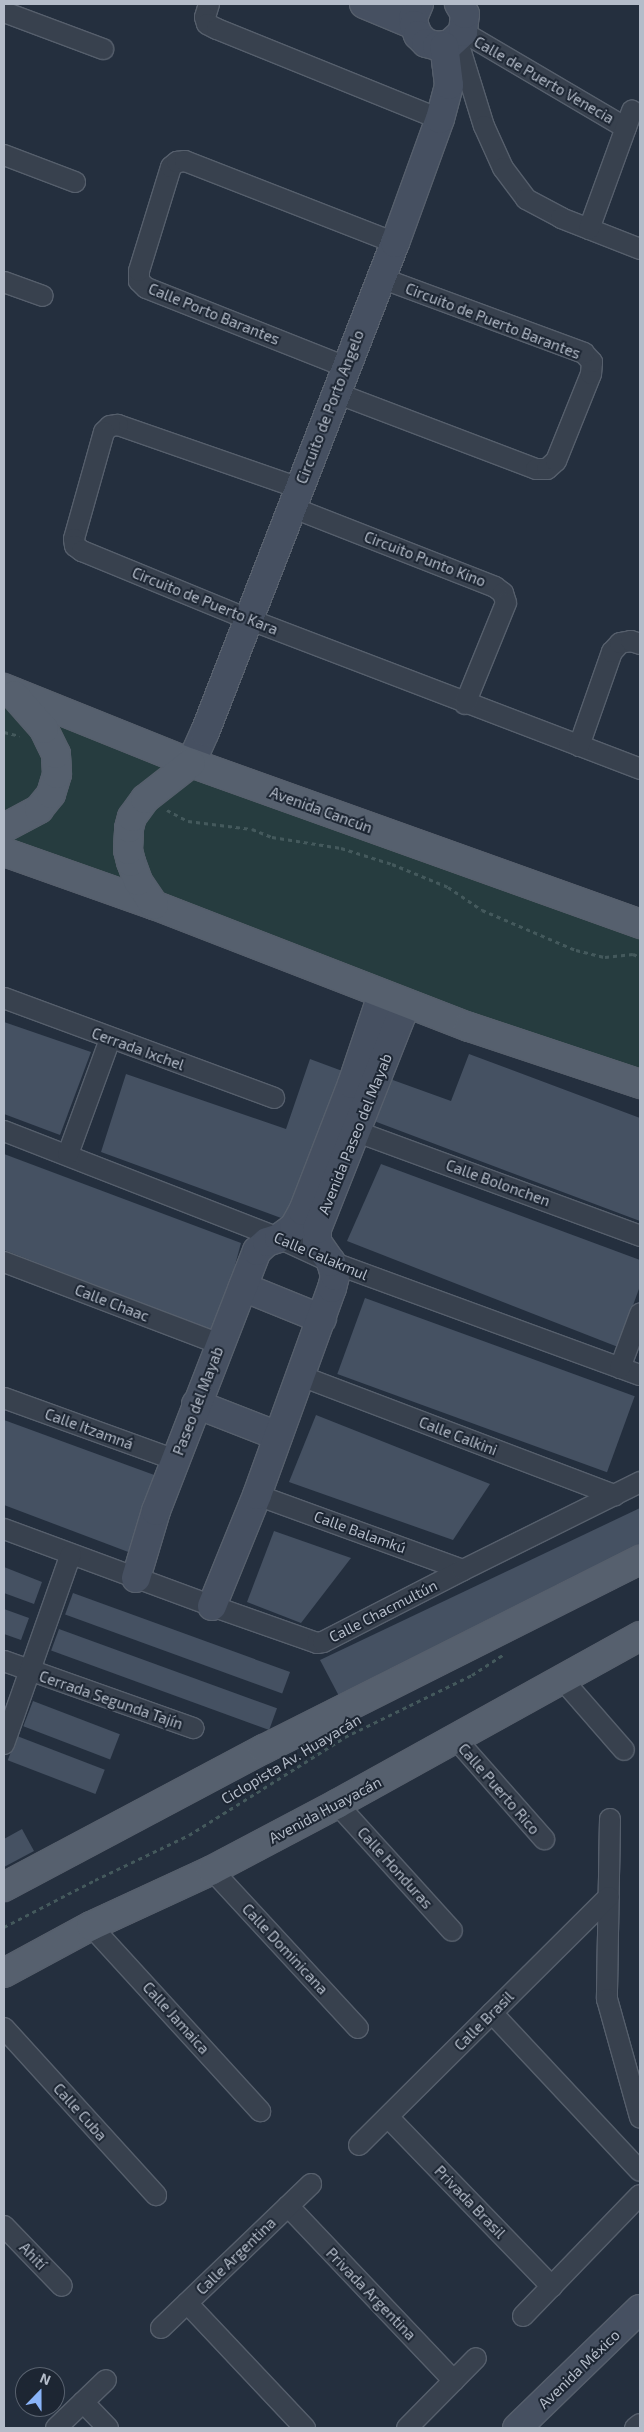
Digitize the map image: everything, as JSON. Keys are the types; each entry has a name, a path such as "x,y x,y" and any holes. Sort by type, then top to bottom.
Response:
{"main road":[{"name":"Avenida Cancún","path":"7,690 191,763 640,924"},
{"path":"4,828 39,810 50,794 57,766 52,743 44,729 7,690"},
{"path":"154,905 138,881 128,850 132,818 138,807 152,793 191,763"},
{"path":"4,852 154,905 469,1027 640,1084"},
{"path":"4,1887 264,1749 640,1560"},
{"name":"Avenida Huayacán","path":"4,1973 92,1926 212,1870 337,1804 640,1636"}],"street":[{"path":"209,4 205,17 207,24 212,27 440,119"},
{"path":"364,4 416,15 418,35 426,43 454,39 484,126 503,168 526,199 560,218 640,249"},
{"name":"Circuito de Porto Angelo","path":"191,763 395,243 440,119 449,85 454,39 465,14 459,4"},
{"path":"4,12 103,49"},
{"name":"Calle de Puerto Venecia","path":"454,39 629,119 589,229"},
{"path":"4,155 75,182"},
{"name":"Calle Porto Barantes","path":"346,367 146,288 139,281 139,272 171,168 177,162 185,161 395,243"},
{"name":"Circuito de Puerto Barantes","path":"336,393 536,469 547,469 556,461 591,374 592,362 584,353 381,278"},
{"path":"4,282 43,296"},
{"name":"Circuito de Puerto Kara","path":"295,498 118,425 110,426 104,432 74,539 75,546 248,619 640,769"},
{"name":"Circuito Punto Kino","path":"295,498 495,587 503,593 506,603 466,704"},
{"path":"579,746 612,652 620,643 631,641 640,644"},
{"name":"Cerrada Ixchel","path":"4,998 110,1039 274,1098"},
{"name":"Avenida Paseo del Mayab","path":"331,1262 317,1242 317,1229 355,1131 394,999"},
{"name":"Avenida Paseo del Mayab","path":"279,1238 294,1227 303,1211 352,1084 394,999"},
{"path":"68,1154 110,1039"},
{"name":"Calle Calakmul","path":"4,1131 68,1154 279,1238 331,1262 640,1375"},
{"name":"Calle Bolonchen","path":"355,1131 640,1236"},
{"name":"Paseo del Mayab","path":"136,1578 156,1511 257,1251 267,1242 279,1238"},
{"name":"Calle Chaac","path":"4,1262 220,1344"},
{"path":"212,1606 257,1495 322,1320 335,1276 331,1262"},
{"path":"243,1287 322,1320"},
{"path":"620,1368 640,1314"},
{"name":"Calle Calkini","path":"301,1376 615,1495"},
{"name":"Calle Itzamná","path":"4,1398 175,1460"},
{"path":"196,1404 278,1436"},
{"name":"Calle Chacmultún","path":"4,1529 212,1606 317,1642 323,1642 640,1482"},
{"name":"Calle Balamkú","path":"257,1495 463,1570"},
{"path":"4,1744 71,1554"},
{"name":"Cerrada Segunda Tajín","path":"4,1661 193,1728"},
{"path":"562,1679 624,1750"},
{"name":"Calle Puerto Rico","path":"455,1738 544,1839"},
{"name":"Calle Honduras","path":"337,1804 452,1931"},
{"path":"610,1818 607,1999 640,2117"},
{"name":"Calle Dominicana","path":"212,1870 358,2028"},
{"name":"Calle Brasil","path":"359,2145 609,1896"},
{"name":"Calle Jamaica","path":"92,1926 260,2111"},
{"path":"492,2013 640,2171"},
{"name":"Calle Cuba","path":"4,2028 156,2195"},
{"name":"Privada Brasil","path":"388,2117 552,2286"},
{"name":"Calle Argentina","path":"161,2328 311,2184"},
{"path":"523,2316 640,2195"},
{"name":"Privada Argentina","path":"288,2206 454,2381"},
{"name":"Ahití","path":"4,2226 62,2286"},
{"path":"187,2303 305,2428"},
{"name":"Avenida México","path":"517,2428 640,2309"},
{"path":"407,2428 476,2358"},
{"path":"56,2428 106,2380"},
{"path":"83,2402 108,2428"},
{"path":"635,2428 640,2424"}],"path":[{"path":"4,732 52,743"},
{"path":"152,793 167,810 188,820 252,828 272,837 341,848 392,864 448,887 482,910 576,950 605,956 633,954 640,956"},
{"name":"Ciclopista Av. Huayacán","path":"4,1927 189,1834 345,1737 472,1675 508,1653"}],"green space":[{"path":"4,687 640,926 640,1078 4,852"}],"building":[{"path":"4,1022 91,1052 60,1135 4,1114"},
{"path":"469,1054 640,1118 640,1221 374,1121 390,1079 451,1101"},
{"path":"310,1059 345,1072 292,1222 101,1152 126,1074 286,1129"},
{"path":"4,1154 241,1243 217,1332 4,1250"},
{"path":"381,1164 640,1260 640,1286 618,1347 347,1241"},
{"path":"365,1298 635,1396 607,1472 337,1374"},
{"path":"316,1415 490,1484 453,1540 289,1482"},
{"path":"4,1420 157,1476 131,1553 4,1505"},
{"path":"640,1508 640,1546 340,1698 320,1660"},
{"path":"274,1531 351,1558 301,1623 247,1602"},
{"path":"4,1567 42,1582 34,1604 4,1593"},
{"path":"73,1593 290,1672 282,1694 65,1615"},
{"path":"4,1609 29,1618 21,1640 4,1634"},
{"path":"59,1629 277,1708 269,1730 51,1651"},
{"path":"33,1701 120,1734 110,1760 23,1726"},
{"path":"17,1736 105,1770 95,1794 8,1760"},
{"path":"22,1829 34,1851 4,1867 4,1839"}]}
